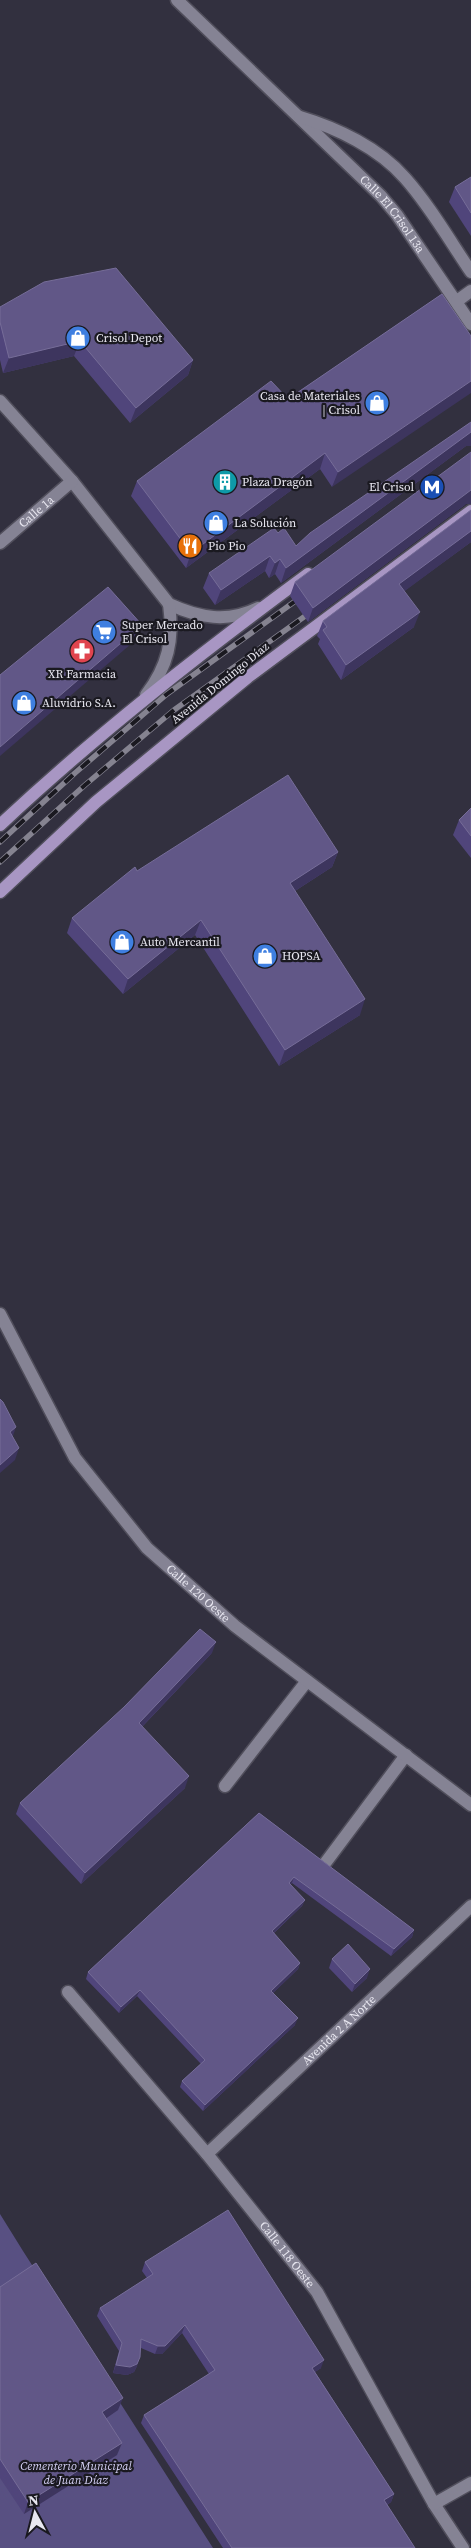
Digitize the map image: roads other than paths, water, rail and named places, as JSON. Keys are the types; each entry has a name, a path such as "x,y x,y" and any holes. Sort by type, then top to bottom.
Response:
{"main road":[{"name":"Avenida Domingo Díaz","path":"0,892 96,802 242,681 471,511"},
{"path":"0,825 143,699 212,644 320,565"}],"street":[{"name":"Calle El Crisol 13a","path":"177,0 381,196 397,215 471,324"},
{"name":"Calle El Crisol 13a","path":"298,116 329,125 387,160 416,192 471,272"},
{"path":"456,301 471,291"},
{"path":"0,401 72,480 168,604 172,624 171,644 165,664 143,699"},
{"name":"Calle 1a","path":"0,543 72,480"},
{"path":"168,604 187,613 208,618 221,618 249,613 268,604"},
{"name":"Calle 120 Oeste","path":"0,1314 75,1458 147,1548 236,1626 471,1805"},
{"path":"225,1786 307,1681"},
{"path":"326,1862 406,1756"},
{"name":"Avenida 2 A Norte","path":"207,2154 471,1906"},
{"name":"Calle 118 Oeste","path":"68,1992 207,2154 317,2292 434,2504 463,2548"},
{"path":"434,2504 471,2482"}],"railway":[{"path":"0,842 75,773 167,694 305,594"},
{"path":"0,862 85,785 174,710 315,609"}],"place":[{"name":"Crisol Depot","path":"78,338"},
{"name":"Casa de Materiales | Crisol","path":"377,403"},
{"name":"Plaza Dragón","path":"225,482"},
{"name":"El Crisol","path":"432,487"},
{"name":"La Solución","path":"216,523"},
{"name":"Pio Pio","path":"190,546"},
{"name":"Super Mercado El Crisol","path":"104,632"},
{"name":"XR Farmacia","path":"82,651"},
{"name":"Aluvidrio S.A.","path":"24,703"},
{"name":"Auto Mercantil","path":"122,942"},
{"name":"HOPSA","path":"265,956"}],"park label":[{"name":"Cementerio Municipal de Juan Díaz","path":"76,2473"}]}
